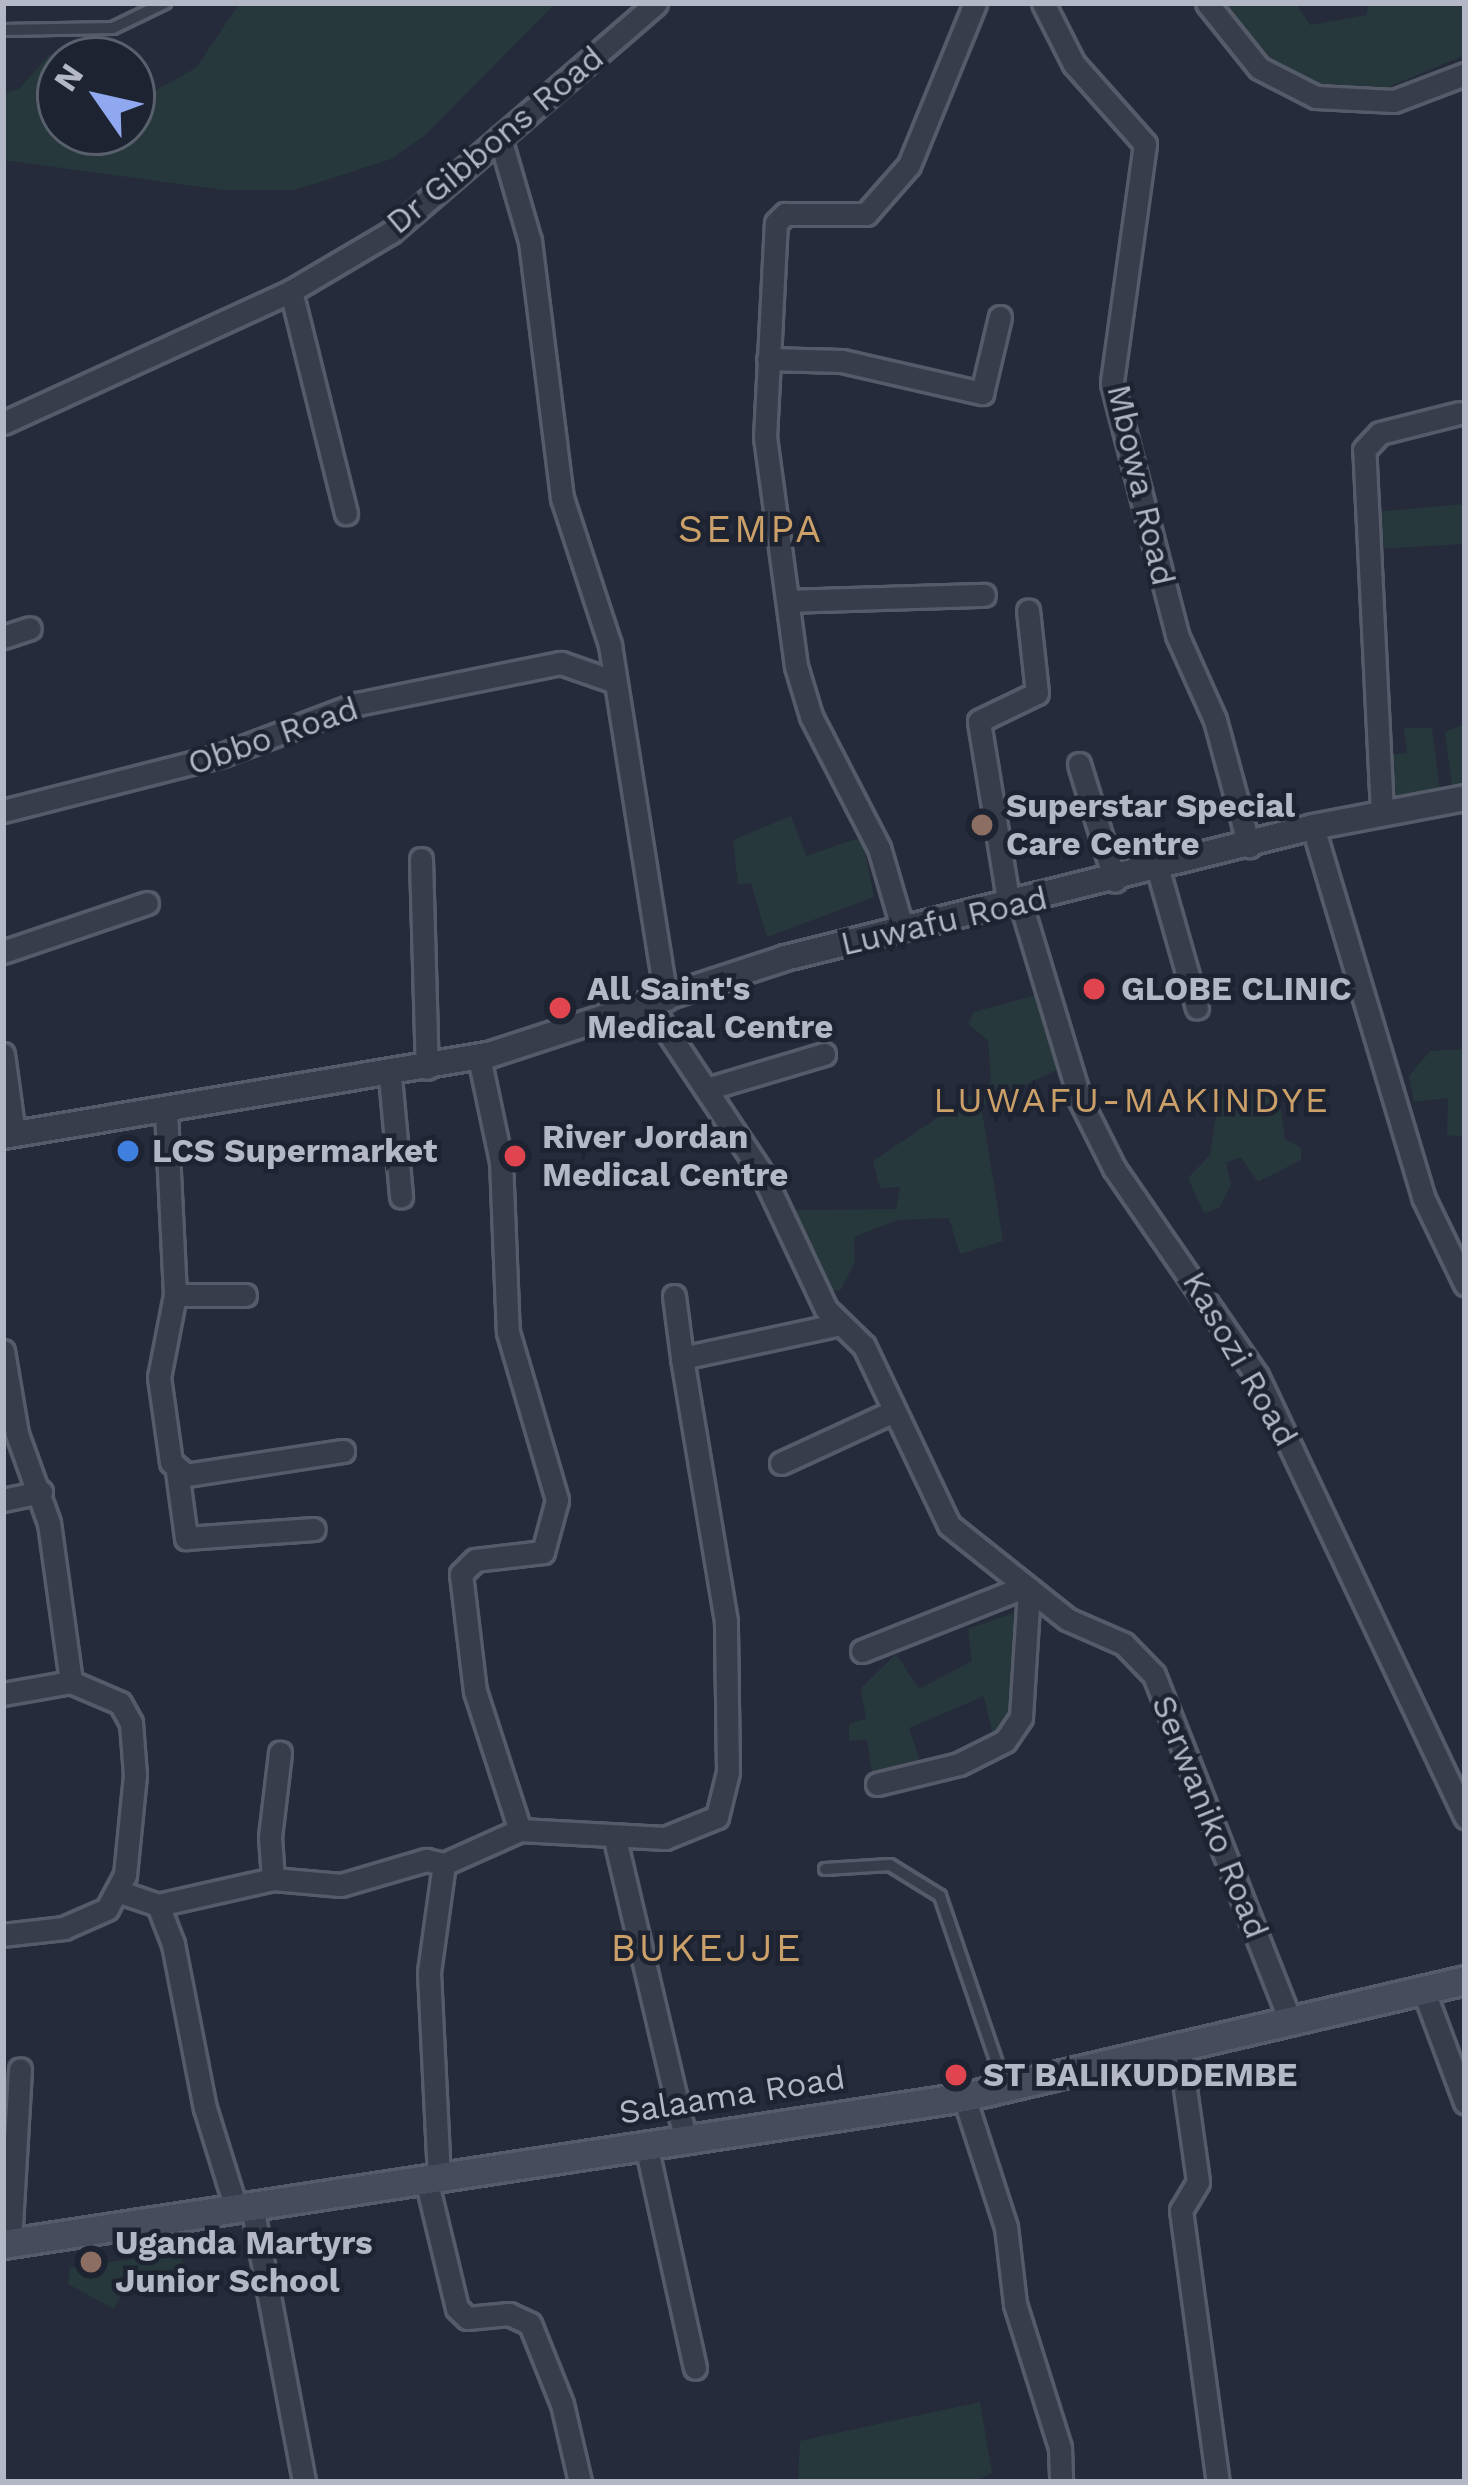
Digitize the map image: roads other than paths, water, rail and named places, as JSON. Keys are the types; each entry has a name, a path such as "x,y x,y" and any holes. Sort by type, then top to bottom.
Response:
{"main road":[{"name":"Salaama Road","path":"7,2244 964,2097 1465,1979"}],"street":[{"name":"Dr Gibbons Road","path":"3,422 291,291 391,232 656,3"},
{"path":"902,927 878,848 811,716 788,601 765,438 779,218 866,214 909,165 975,3"},
{"name":"Mbowa Road","path":"1043,3 1073,64 1145,144 1112,383 1177,635 1216,720 1249,846"},
{"path":"1208,3 1259,68 1316,97 1394,100 1460,84"},
{"path":"500,138 530,241 562,497 602,611 658,1004"},
{"path":"291,291 346,513"},
{"path":"768,359 842,361 982,393 1000,317"},
{"path":"1382,812 1364,450 1372,436 1460,413"},
{"path":"788,601 984,596"},
{"name":"Kasozi Road","path":"1028,610 1037,693 979,721 1015,904 1089,1119 1114,1168 1257,1376 1465,1817"},
{"path":"3,637 30,628"},
{"name":"Obbo Road","path":"3,811 222,754 357,704 561,663 612,681"},
{"path":"1078,764 1115,881"},
{"name":"Luwafu Road","path":"9,1135 390,1077 479,1058 902,927 1115,881 1313,827 1465,798"},
{"path":"1313,827 1423,1197 1465,1284"},
{"path":"421,860 427,1068"},
{"path":"1158,870 1197,1008"},
{"path":"3,952 147,903"},
{"name":"Serwaniko Road","path":"658,1004 710,1088 840,1324 864,1346 949,1525 1026,1588 1124,1644 1154,1675 1290,2020"},
{"path":"3,1054 9,1135"},
{"path":"710,1088 824,1054"},
{"path":"479,1058 503,1182 508,1332 557,1500 543,1552 476,1560 461,1574 475,1691 520,1830"},
{"path":"390,1077 401,1196"},
{"path":"166,1111 175,1295 159,1377 186,1538 314,1529"},
{"path":"175,1295 245,1295"},
{"path":"117,1891 158,1905 274,1879 340,1885 426,1860 444,1864 520,1830 614,1839 701,1828 726,1797 726,1621 674,1296"},
{"path":"682,1358 840,1324"},
{"path":"3,1351 17,1434 41,1492 71,1682"},
{"path":"781,1462 892,1412"},
{"path":"177,1471 256,1468 343,1450"},
{"path":"3,1500 41,1492"},
{"path":"862,1651 1026,1588 1021,1717 1005,1741 959,1764 877,1784"},
{"path":"3,1694 71,1682 106,1693 131,1723 136,1775 117,1891 107,1910 64,1928 3,1935"},
{"path":"1442,1760 1465,1750"},
{"path":"274,1879 270,1837 280,1753"},
{"path":"614,1839 685,2138"},
{"path":"444,1864 429,1972 432,2178 457,2308 467,2318 509,2314 530,2324 562,2404 580,2482"},
{"path":"158,1905 244,2207 304,2482"},
{"path":"1423,1989 1465,2102"},
{"path":"1179,2046 1198,2182 1181,2210 1218,2482"},
{"path":"7,2244 20,2068"},
{"path":"964,2097 1006,2227 1015,2304 1060,2448 1061,2482"},
{"path":"646,2144 695,2368"}],"lane":[{"path":"3,30 81,33 149,16 166,3"},
{"path":"825,1869 890,1865 940,1896 1006,2087"}],"place":[{"name":"Superstar Special Care Centre","path":"982,825"},
{"name":"GLOBE CLINIC","path":"1094,989"},
{"name":"All Saint's Medical Centre","path":"560,1008"},
{"name":"LCS Supermarket","path":"128,1151"},
{"name":"River Jordan Medical Centre","path":"515,1156"},
{"name":"ST BALIKUDDEMBE","path":"956,2075"},
{"name":"Uganda Martyrs Junior School","path":"91,2262"}],"district":[{"name":"SEMPA","path":"751,529"},
{"name":"LUWAFU-MAKINDYE","path":"1132,1101"},
{"name":"BUKEJJE","path":"707,1948"}]}
